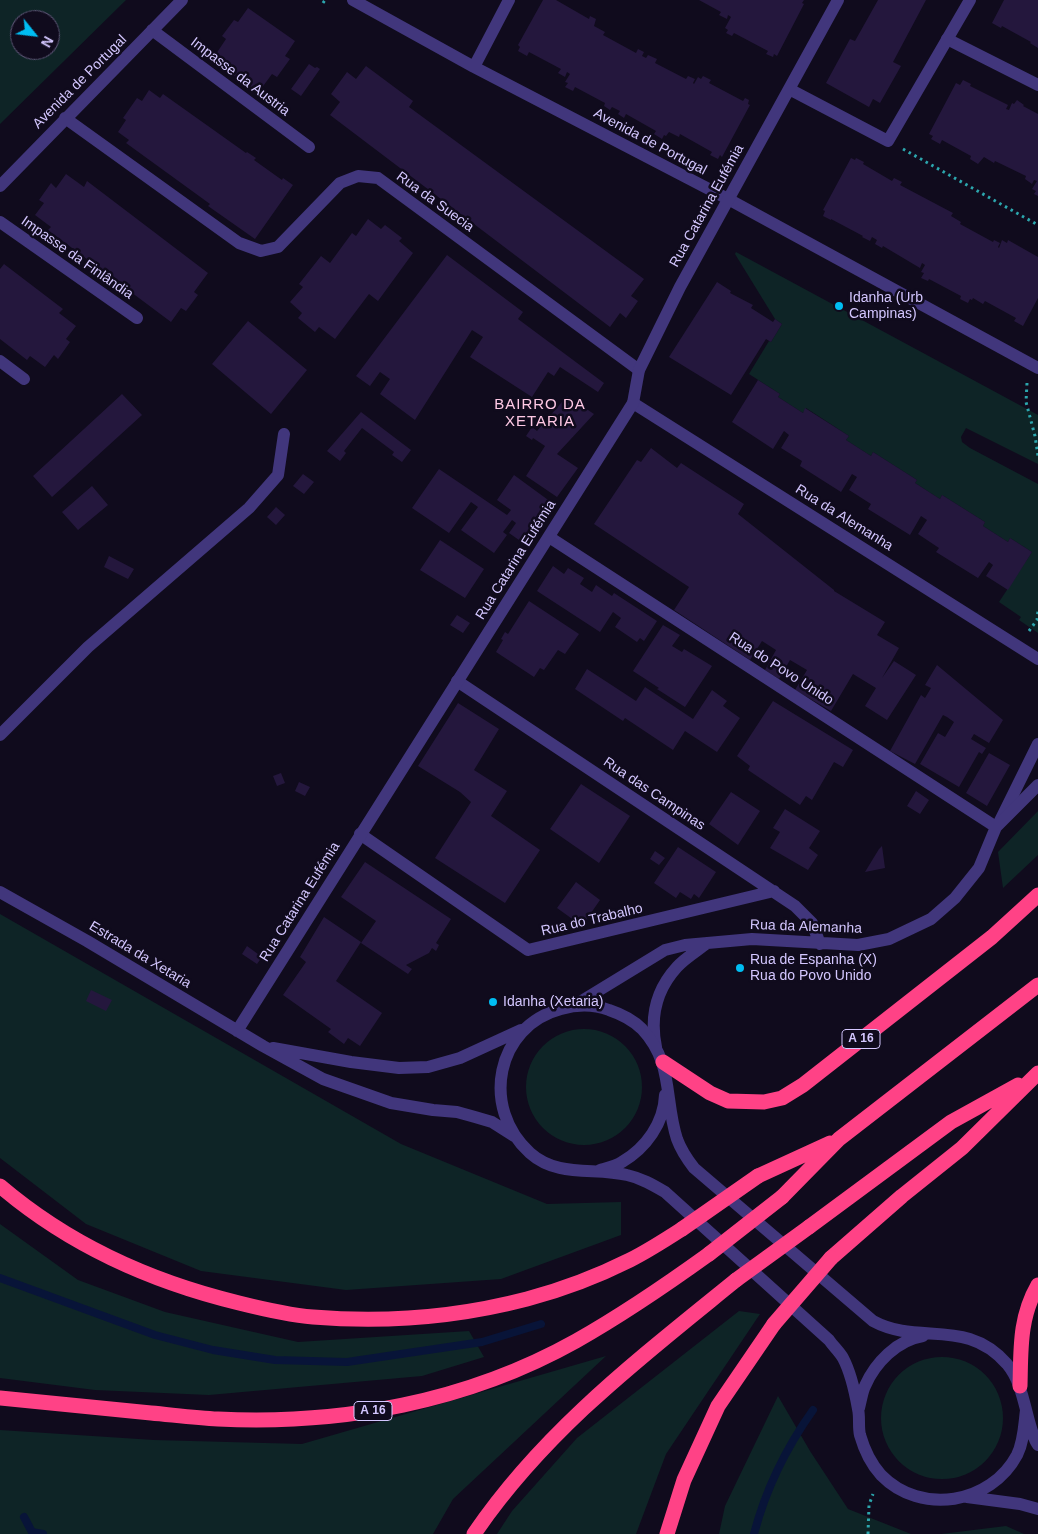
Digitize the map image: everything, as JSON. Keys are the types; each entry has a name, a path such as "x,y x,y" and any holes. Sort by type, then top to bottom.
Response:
{"highway":[{"name":"A 16","path":"663,1062 710,1093 728,1101 764,1102 782,1098 802,1085 992,937 1038,895"},
{"name":"A 16","path":"0,1398 217,1419 270,1420 320,1418 372,1412 415,1403 478,1384 529,1364 575,1341 660,1288 709,1254 782,1197 838,1139 1038,985"},
{"path":"474,1534 541,1450 584,1407 628,1368 736,1280 951,1122 1035,1075"},
{"path":"667,1534 684,1480 718,1406 774,1324 831,1258 902,1196 962,1148 1035,1075"},
{"path":"0,1186 58,1229 104,1255 156,1278 214,1298 312,1317 368,1320 423,1317 474,1310 528,1298 582,1280 630,1260 682,1230 758,1176 838,1139"},
{"path":"1020,1386 1022,1328 1030,1300 1038,1285"}],"street":[{"name":"Avenida de Portugal","path":"0,186 182,0"},
{"name":"Avenida de Portugal","path":"353,0 474,67 728,200 1036,367"},
{"path":"474,67 509,0"},
{"name":"Rua Catarina Eufémia","path":"237,1030 634,403 639,370 680,287 838,0"},
{"path":"789,89 888,141 970,0"},
{"name":"Impasse da Austria","path":"152,30 309,147"},
{"path":"947,39 1038,85"},
{"name":"Rua da Suecia","path":"65,118 239,244 261,251 278,247 340,183 358,176 378,178 639,370"},
{"name":"Impasse da Finlândia","path":"0,222 137,318"},
{"path":"0,361 24,379"},
{"name":"Rua da Alemanha","path":"634,403 1038,659"},
{"path":"0,734 88,646 249,508 278,475 284,434"},
{"name":"Rua do Povo Unido","path":"548,537 996,827"},
{"name":"Rua das Campinas","path":"457,681 795,906 812,923 820,944"},
{"name":"Rua da Alemanha","path":"575,1005 665,950 685,945 752,939 858,945 889,939 931,919 955,898 979,868 996,827 1038,744"},
{"path":"996,827 1038,785"},
{"name":"Rua do Trabalho","path":"360,834 528,950 774,891"},
{"name":"Estrada da Xetaria","path":"0,892 87,941 263,1046 323,1079 391,1103 457,1112 492,1122 514,1136"},
{"path":"707,943 677,967 657,999 653,1016 652,1030 656,1047 663,1062 677,1137 684,1154 694,1168 873,1321 884,1327 904,1332 943,1333 967,1337 989,1348 1007,1365 1020,1386 1038,1446"},
{"path":"656,1047 641,1028 621,1014 599,1006 575,1005 548,1012 526,1027 513,1043 504,1060 500,1080 500,1099 505,1118 514,1136 530,1154 551,1166 574,1171 597,1171 627,1175 665,1192 829,1340 843,1358 852,1383 859,1411 860,1434 868,1456 881,1475 899,1489 921,1498 944,1501 967,1497 987,1487 1004,1473 1017,1454 1024,1433 1026,1410"},
{"name":"Estrada da Xetaria","path":"263,1046 399,1068 428,1067 460,1058 526,1027"},
{"path":"597,1171 621,1163 642,1148 657,1128 665,1104 666,1079"},
{"path":"859,1411 864,1386 877,1365 895,1347 918,1337 943,1333"},
{"path":"967,1497 1020,1504 1038,1509"}],"path":[{"path":"888,141 1038,225"},
{"path":"1036,367 1027,379 1026,402 1038,456"},
{"path":"868,1534 869,1505 881,1475"}],"green space":[{"path":"0,0 126,0 0,124"},
{"path":"736,252 1038,415 1038,464 966,428 961,437 962,442 970,448 1038,484 1038,633 1019,620 1021,617 999,602 1032,552 1010,538 1008,542 983,526 985,522 942,495 940,499 915,483 917,480 873,452 871,456 846,440 849,436 806,408 803,413 778,397 780,394 749,374 782,324 775,319 735,254"},
{"path":"1038,811 1038,855 1003,888 998,852"},
{"path":"0,914 401,1144 547,1204 621,1202 621,1235 501,1279 346,1290 201,1271 86,1224 0,1158"},
{"path":"584,1029 606,1033 616,1038 625,1046 633,1055 638,1065 642,1087 638,1109 633,1119 625,1128 616,1136 606,1141 584,1145 562,1141 552,1136 543,1128 535,1119 530,1109 526,1087 530,1065 535,1055 543,1046 552,1038 562,1033"},
{"path":"0,1224 78,1280 165,1312 298,1342 469,1331 484,1357 422,1376 209,1395 95,1390 0,1378"},
{"path":"739,1311 760,1314 666,1454 636,1534 497,1534 512,1511 577,1438"},
{"path":"606,1356 453,1499 433,1534 0,1534 0,1430 154,1440 302,1444"},
{"path":"942,1357 965,1362 985,1375 998,1395 1003,1418 998,1441 985,1461 965,1474 942,1479 919,1474 899,1461 886,1441 881,1418 886,1395 899,1375 919,1362"},
{"path":"778,1396 810,1451 848,1509 911,1534 719,1534 725,1506"},
{"path":"1006,1526 1024,1534 941,1534"}],"building":[{"path":"543,0 556,0 589,19 590,16 596,19 594,26 605,32 603,35 636,53 638,49 644,52 642,56 646,58 648,55 657,59 655,63 686,79 688,76 695,79 694,84 698,77 701,79 703,76 711,80 709,83 743,101 745,98 749,100 748,104 750,105 722,157 720,155 718,159 710,155 712,152 680,134 679,137 669,132 662,139 654,134 656,131 626,114 624,118 618,114 620,111 612,107 610,110 604,106 605,103 575,87 573,91 565,87 568,83 565,82 570,74 567,72 565,77 558,73 561,69 529,52 527,56 518,51 520,47 518,45"},
{"path":"699,0 804,0 802,3 804,4 777,56 774,54 773,57 766,54 768,51 734,33 732,36 726,33 728,30 725,28 731,17 728,15 727,19 719,15 721,12"},
{"path":"878,0 926,0 893,62 901,66 880,103 873,99 869,107 826,83 850,39 855,41"},
{"path":"1004,0 1038,0 1038,48 1002,26 1001,28 992,23"},
{"path":"248,8 295,41 285,56 290,59 277,77 272,74 258,93 212,60 226,39 222,36 234,20 238,22"},
{"path":"309,64 320,69 301,96 291,89"},
{"path":"366,66 413,101 409,107 644,279 631,296 638,301 626,318 620,313 610,327 330,115 340,102 331,94 347,72 356,79"},
{"path":"963,80 971,84 970,86 1008,105 1006,109 1009,110 1012,103 1014,104 1017,100 1023,106 1038,114 1038,196 1034,194 1036,191 1032,189 1037,181 1034,180 1032,184 1025,179 1026,176 984,157 978,164 970,159 971,156 942,140 940,144 931,139 933,136 929,134 956,83 960,85"},
{"path":"149,90 160,98 163,94 246,153 256,158 254,160 282,180 283,178 293,185 255,239 208,206 210,204 126,143 129,140 118,132 126,120 123,118 137,98 142,101"},
{"path":"851,158 864,162 863,164 892,181 894,178 902,182 900,185 953,213 951,216 961,222 960,224 993,242 994,240 1000,243 999,248 1002,240 1007,243 1008,240 1038,257 1038,298 1023,326 1014,321 1016,318 985,301 983,304 973,298 968,303 960,299 961,296 929,279 928,281 921,278 924,273 921,272 925,265 922,263 920,268 883,246 882,248 875,244 877,240 872,237 870,241 823,216 825,211 823,210"},
{"path":"66,174 84,187 87,181 208,273 194,292 198,295 186,311 181,308 171,322 48,230 51,227 35,215 44,203 39,200 51,183 56,188"},
{"path":"368,219 381,229 385,225 402,238 399,241 413,253 378,301 369,294 335,339 319,327 315,332 298,318 302,313 290,302 303,287 299,284 321,256 330,263 352,233 356,236"},
{"path":"447,255 523,312 518,319 604,383 598,392 560,367 554,376 548,372 532,397 470,357 483,337 472,330 415,420 380,394 390,379 380,372 370,386 356,376"},
{"path":"4,264 63,309 59,313 76,326 66,339 70,342 58,359 54,355 45,367 30,356 27,360 0,339 0,269"},
{"path":"717,282 731,291 730,293 753,305 751,308 773,322 775,319 782,324 771,342 766,339 731,395 669,357"},
{"path":"248,321 307,370 271,414 212,364"},
{"path":"758,380 780,394 778,397 803,413 805,408 849,436 846,440 871,456 873,452 917,480 915,483 940,499 942,495 985,522 983,526 1008,542 1010,538 1032,552 1008,590 986,576 993,565 989,562 978,578 936,552 939,548 918,534 927,520 921,516 910,535 868,509 871,504 849,490 857,477 852,474 841,492 800,466 802,461 781,448 789,435 784,431 773,449 732,422"},
{"path":"122,394 142,415 52,497 33,476"},
{"path":"567,396 594,414 557,454 578,468 557,497 526,476 545,446 526,436 532,427 537,431"},
{"path":"361,412 411,450 402,462 392,455 394,452 362,428 344,451 346,453 340,461 327,451"},
{"path":"651,448 677,468 681,463 744,504 738,514 834,591 885,622 877,635 899,648 882,678 894,661 916,675 887,720 865,706 876,688 853,674 831,711 795,690 807,670 790,660 779,679 765,670 776,650 762,641 750,660 674,610 689,587 594,524 637,460 641,462"},
{"path":"439,469 507,515 511,510 497,500 514,475 555,505 526,545 509,533 516,523 512,520 503,532 507,535 494,553 461,530 478,507 471,502 449,533 412,508"},
{"path":"303,474 314,482 304,494 293,486"},
{"path":"92,486 108,505 78,530 62,512"},
{"path":"276,507 285,515 276,525 267,517"},
{"path":"440,540 484,569 465,598 420,570"},
{"path":"109,556 134,569 128,579 104,567"},
{"path":"553,566 564,574 568,568 584,578 580,584 592,592 596,585 612,596 614,593 657,621 644,641 640,638 637,642 615,627 621,618 613,612 600,632 537,591"},
{"path":"529,601 579,634 565,654 558,650 544,670 540,668 534,677 496,652 505,632 508,634"},
{"path":"457,615 470,623 463,633 450,625"},
{"path":"663,625 680,635 672,646 682,652 684,649 712,666 685,707 633,671"},
{"path":"937,665 1003,720 989,743 974,734 971,739 986,748 982,754 979,752 959,787 920,764 938,733 945,737 954,722 947,717 943,715 915,764 890,751 921,695 925,698 931,688 925,685"},
{"path":"587,669 636,701 645,687 693,719 712,690 727,701 723,706 740,718 717,752 685,731 673,750 625,718 623,721 575,689"},
{"path":"773,701 853,750 843,767 834,762 812,800 806,796 800,805 748,770 750,766 737,756"},
{"path":"458,703 499,729 474,770 507,791 491,816 540,850 505,903 435,858 471,802 460,792 418,766"},
{"path":"989,753 1010,765 987,806 966,793"},
{"path":"281,773 285,783 277,786 273,776"},
{"path":"299,782 310,787 305,796 295,791"},
{"path":"581,784 630,816 599,863 550,829"},
{"path":"916,791 929,800 920,814 907,806"},
{"path":"731,792 760,811 738,845 709,824"},
{"path":"785,809 820,831 809,848 818,855 808,870 770,848 780,832 773,828"},
{"path":"882,846 885,868 865,872 879,849"},
{"path":"678,847 716,872 699,898 694,894 691,899 680,892 676,898 654,883"},
{"path":"655,851 665,858 659,865 650,859"},
{"path":"365,862 451,919 436,943 439,945 436,951 432,948 429,953 406,965 412,969 408,974 361,943 376,921 341,897"},
{"path":"576,882 600,900 582,926 557,908"},
{"path":"324,917 361,942 336,981 382,1013 360,1046 348,1038 344,1044 328,1032 331,1029 283,995 306,962 300,957"},
{"path":"247,946 262,957 257,964 242,954"},
{"path":"91,990 112,1000 106,1011 86,1001"}],"waterway":[{"path":"0,1278 155,1335 213,1350 275,1360 347,1362 482,1342 541,1324"},
{"path":"754,1534 764,1501 778,1469 794,1439 813,1410"},
{"path":"24,1517 32,1532 43,1534"}],"place":[{"name":"Idanha (Urb Campinas)","path":"839,306"},
{"name":"Rua de Espanha (X) Rua do Povo Unido","path":"740,968"},
{"name":"Idanha (Xetaria)","path":"493,1002"}],"district":[{"name":"BAIRRO DA XETARIA","path":"540,414"}]}
